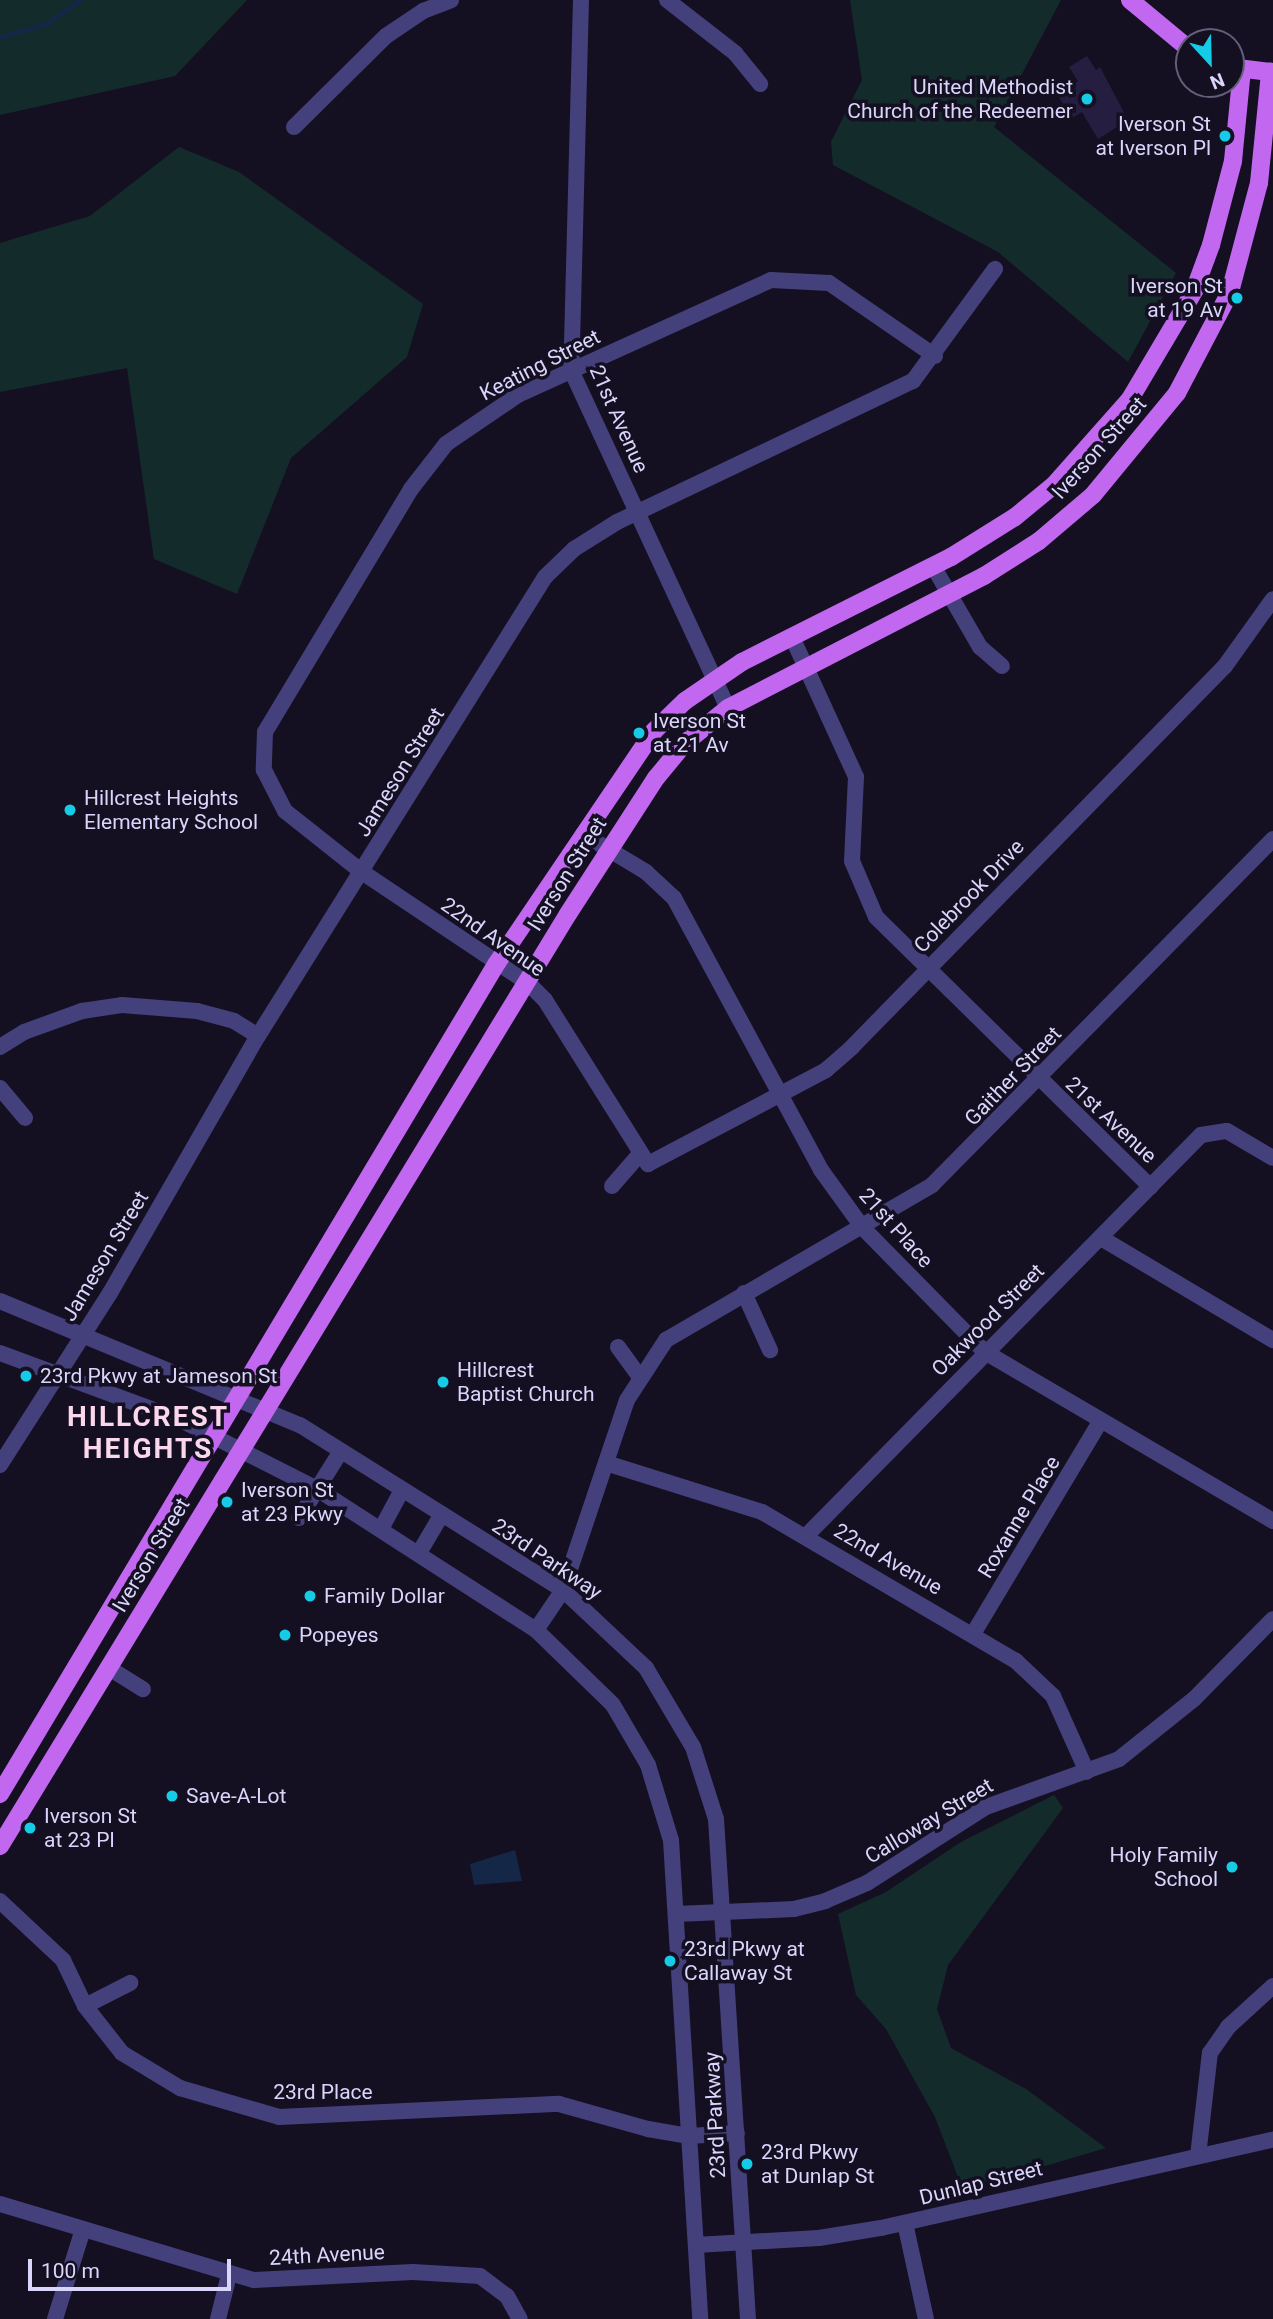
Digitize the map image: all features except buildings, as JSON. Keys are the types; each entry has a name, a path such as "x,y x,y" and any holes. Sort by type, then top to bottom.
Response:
{"main road":[{"path":"1130,0 1175,37"},
{"path":"1245,70 1272,72"},
{"name":"Iverson Street","path":"0,1846 242,1449 270,1409 608,849 685,743 729,708 1012,560 1068,517 1123,462 1183,384 1217,322 1243,257 1259,183 1272,72"},
{"name":"Iverson Street","path":"0,1794 497,963 654,731 712,681 792,637 933,566 996,530 1054,485 1150,370 1194,291 1211,245 1233,161 1235,98"}],"street":[{"path":"294,127 395,29 451,0"},
{"name":"21st Avenue","path":"581,0 571,370 638,512 712,681 729,708"},
{"path":"667,0 735,53 760,84"},
{"name":"Jameson Street","path":"0,1465 84,1333 258,1036 545,577 590,536 886,398 912,381 936,356 995,269"},
{"name":"Keating Street","path":"293,821 270,791 261,751 286,691 411,489 446,444 518,395 771,280 796,278 839,288 936,356"},
{"path":"933,566 980,647 1002,666"},
{"name":"Colebrook Drive","path":"644,1159 780,1096 852,1047 1225,666 1273,599"},
{"name":"21st Avenue","path":"792,637 856,776 851,846 860,884 880,922 926,970 1152,1187"},
{"name":"22nd Avenue","path":"293,821 362,872 528,983 545,1000 644,1159"},
{"name":"21st Place","path":"583,834 646,872 674,898 821,1170 863,1228 985,1352 1100,1422 1273,1521"},
{"name":"Gaither Street","path":"536,1630 563,1590 639,1376 680,1329 863,1228 932,1185 1039,1080 1273,839"},
{"path":"0,1047 24,1031 82,1011 122,1005 197,1011 234,1021 258,1036"},
{"path":"0,1088 25,1118"},
{"name":"Oakwood Street","path":"806,1536 1201,1135 1227,1131 1273,1158"},
{"path":"612,1185 644,1159"},
{"path":"1101,1238 1273,1340"},
{"path":"744,1293 770,1350"},
{"name":"23rd Parkway","path":"0,1301 270,1409 341,1451 563,1590 629,1647 678,1713 716,1819 725,1909 748,2319"},
{"path":"618,1347 639,1376"},
{"name":"23rd Parkway","path":"0,1353 55,1376 158,1411 242,1449 317,1489 536,1630 613,1705 640,1748 668,1827 676,1914 700,2319"},
{"name":"Roxanne Place","path":"973,1633 1100,1422"},
{"path":"299,1518 341,1451"},
{"name":"22nd Avenue","path":"606,1463 737,1502 806,1536 973,1633 1016,1661 1053,1696 1087,1772"},
{"path":"381,1529 402,1490"},
{"path":"419,1553 442,1514"},
{"name":"Calloway Street","path":"676,1914 725,1909 794,1909 848,1893 986,1807 1087,1772 1151,1738 1273,1619"},
{"path":"109,1668 143,1689"},
{"name":"23rd Place","path":"0,1901 62,1961 85,2006 142,2069 180,2088 279,2117 568,2104 643,2128 689,2136 737,2133"},
{"path":"85,2006 130,1983"},
{"path":"1198,2156 1210,2053 1228,2027 1273,1986"},
{"name":"Dunlap Street","path":"696,2245 819,2238 905,2223 1273,2140"},
{"name":"24th Avenue","path":"0,2204 229,2275 276,2280 468,2273 490,2281 520,2319"},
{"path":"905,2223 926,2319"},
{"path":"55,2319 83,2230"},
{"path":"218,2319 229,2275"}],"green space":[{"path":"0,0 247,0 175,76 0,115"},
{"path":"850,0 1061,0 994,127 1176,273 1128,362 998,252 833,165 831,142 862,80"},
{"path":"179,147 239,172 423,304 407,357 291,458 237,594 154,559 127,368 0,392 0,243 90,216"},
{"path":"1054,1795 1063,1808 948,1965 937,2009 951,2048 1026,2089 1106,2148 963,2190 935,2117 886,2029 856,1995 838,1914 886,1892 961,1842"}],"water":[{"path":"515,1850 522,1881 474,1885 470,1864"}],"waterway":[{"path":"0,37 48,23 80,0"}],"place":[{"name":"United Methodist Church of the Redeemer","path":"1087,99"},
{"name":"Iverson St at Iverson Pl","path":"1225,136"},
{"name":"Iverson St at 19 Av","path":"1237,298"},
{"name":"Iverson St at 21 Av","path":"639,733"},
{"name":"Hillcrest Heights Elementary School","path":"70,810"},
{"name":"23rd Pkwy at Jameson St","path":"26,1376"},
{"name":"Hillcrest Baptist Church","path":"443,1382"},
{"name":"Iverson St at 23 Pkwy","path":"227,1502"},
{"name":"Family Dollar","path":"310,1596"},
{"name":"Popeyes","path":"285,1635"},
{"name":"Save-A-Lot","path":"172,1796"},
{"name":"Iverson St at 23 Pl","path":"30,1828"},
{"name":"Holy Family School","path":"1232,1867"},
{"name":"23rd Pkwy at Callaway St","path":"670,1961"},
{"name":"23rd Pkwy at Dunlap St","path":"747,2164"}],"district":[{"name":"HILLCREST HEIGHTS","path":"148,1433"}]}
